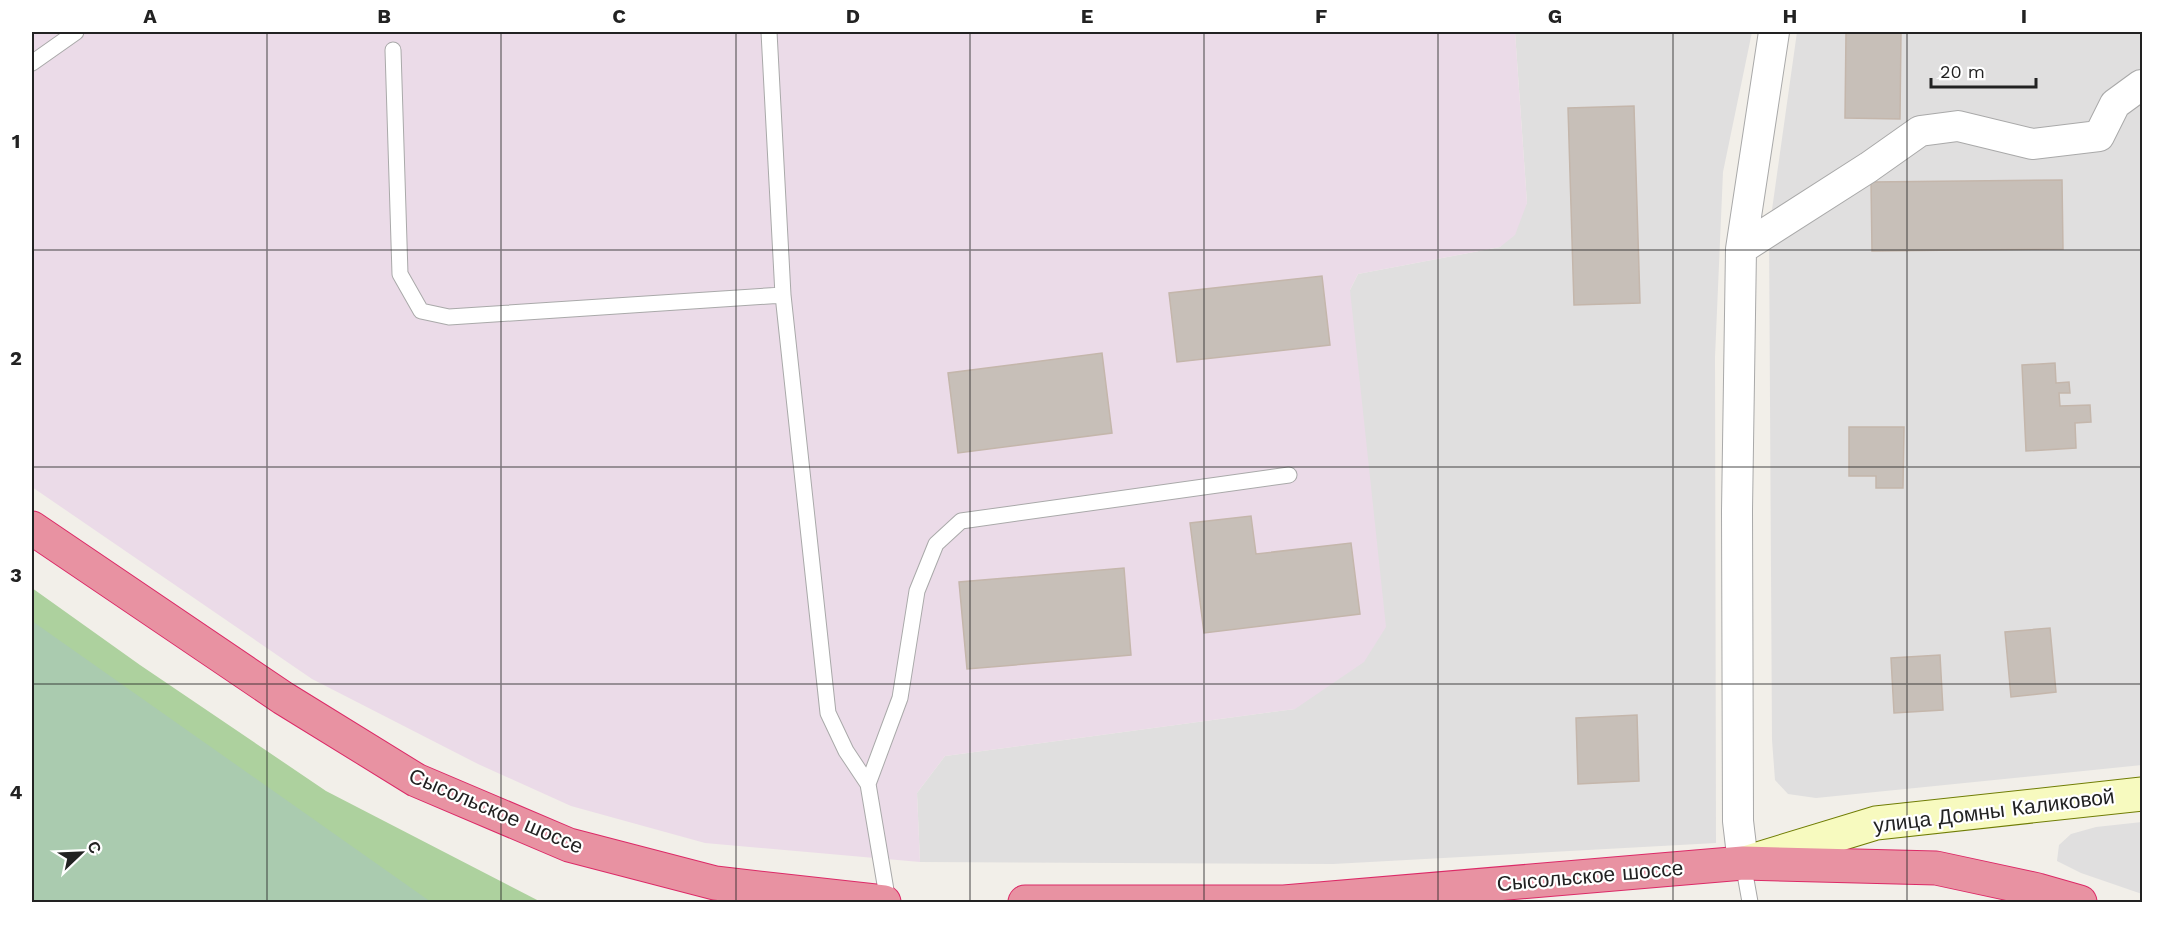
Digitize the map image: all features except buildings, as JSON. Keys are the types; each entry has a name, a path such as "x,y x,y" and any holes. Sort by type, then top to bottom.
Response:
{"highway":[{"name":"Сысольское шоссе","path":"32,528 283,698 416,780 569,845 715,884 886,903"},
{"name":"Сысольское шоссе","path":"1025,903 1284,902 1743,863 1936,868 2038,890 2080,903"}],"main road":[{"name":"улица Домны Каликовой","path":"1743,863 1876,823 2142,794"}],"street":[{"path":"1743,863 1738,821 1737,511 1741,249 1774,32"},
{"path":"1741,249 1869,167 1920,131 1958,126 2032,144 2099,136 2115,104 2141,84"}],"lane":[{"path":"32,63 76,32"},
{"path":"769,32 783,295 828,713 846,751 867,784 886,903"},
{"path":"393,50 400,274 421,311 449,317 783,295"},
{"path":"867,784 900,698 917,591 936,544 961,521 1289,475"},
{"path":"1743,863 1750,903"}],"shaded area":[{"path":"32,32 1515,32 1527,203 1515,235 1500,247 1358,274 1350,290 1386,627 1364,662 1295,709 945,756 917,793 920,862 705,843 571,806 478,764 312,679 32,487"},
{"path":"1515,32 1752,32 1723,172 1715,357 1716,843 1333,864 920,862 917,793 945,756 1295,709 1350,290 1358,274 1500,247 1527,203"},
{"path":"1797,32 2142,32 2142,765 1816,798 1788,794 1775,780 1772,740 1769,231"},
{"path":"2142,822 2142,894 2081,873 2057,861 2059,845 2071,834 2096,827"}],"green space":[{"path":"32,588 140,665 326,791 541,902 32,902"},
{"path":"32,621 431,902 32,902"}]}
